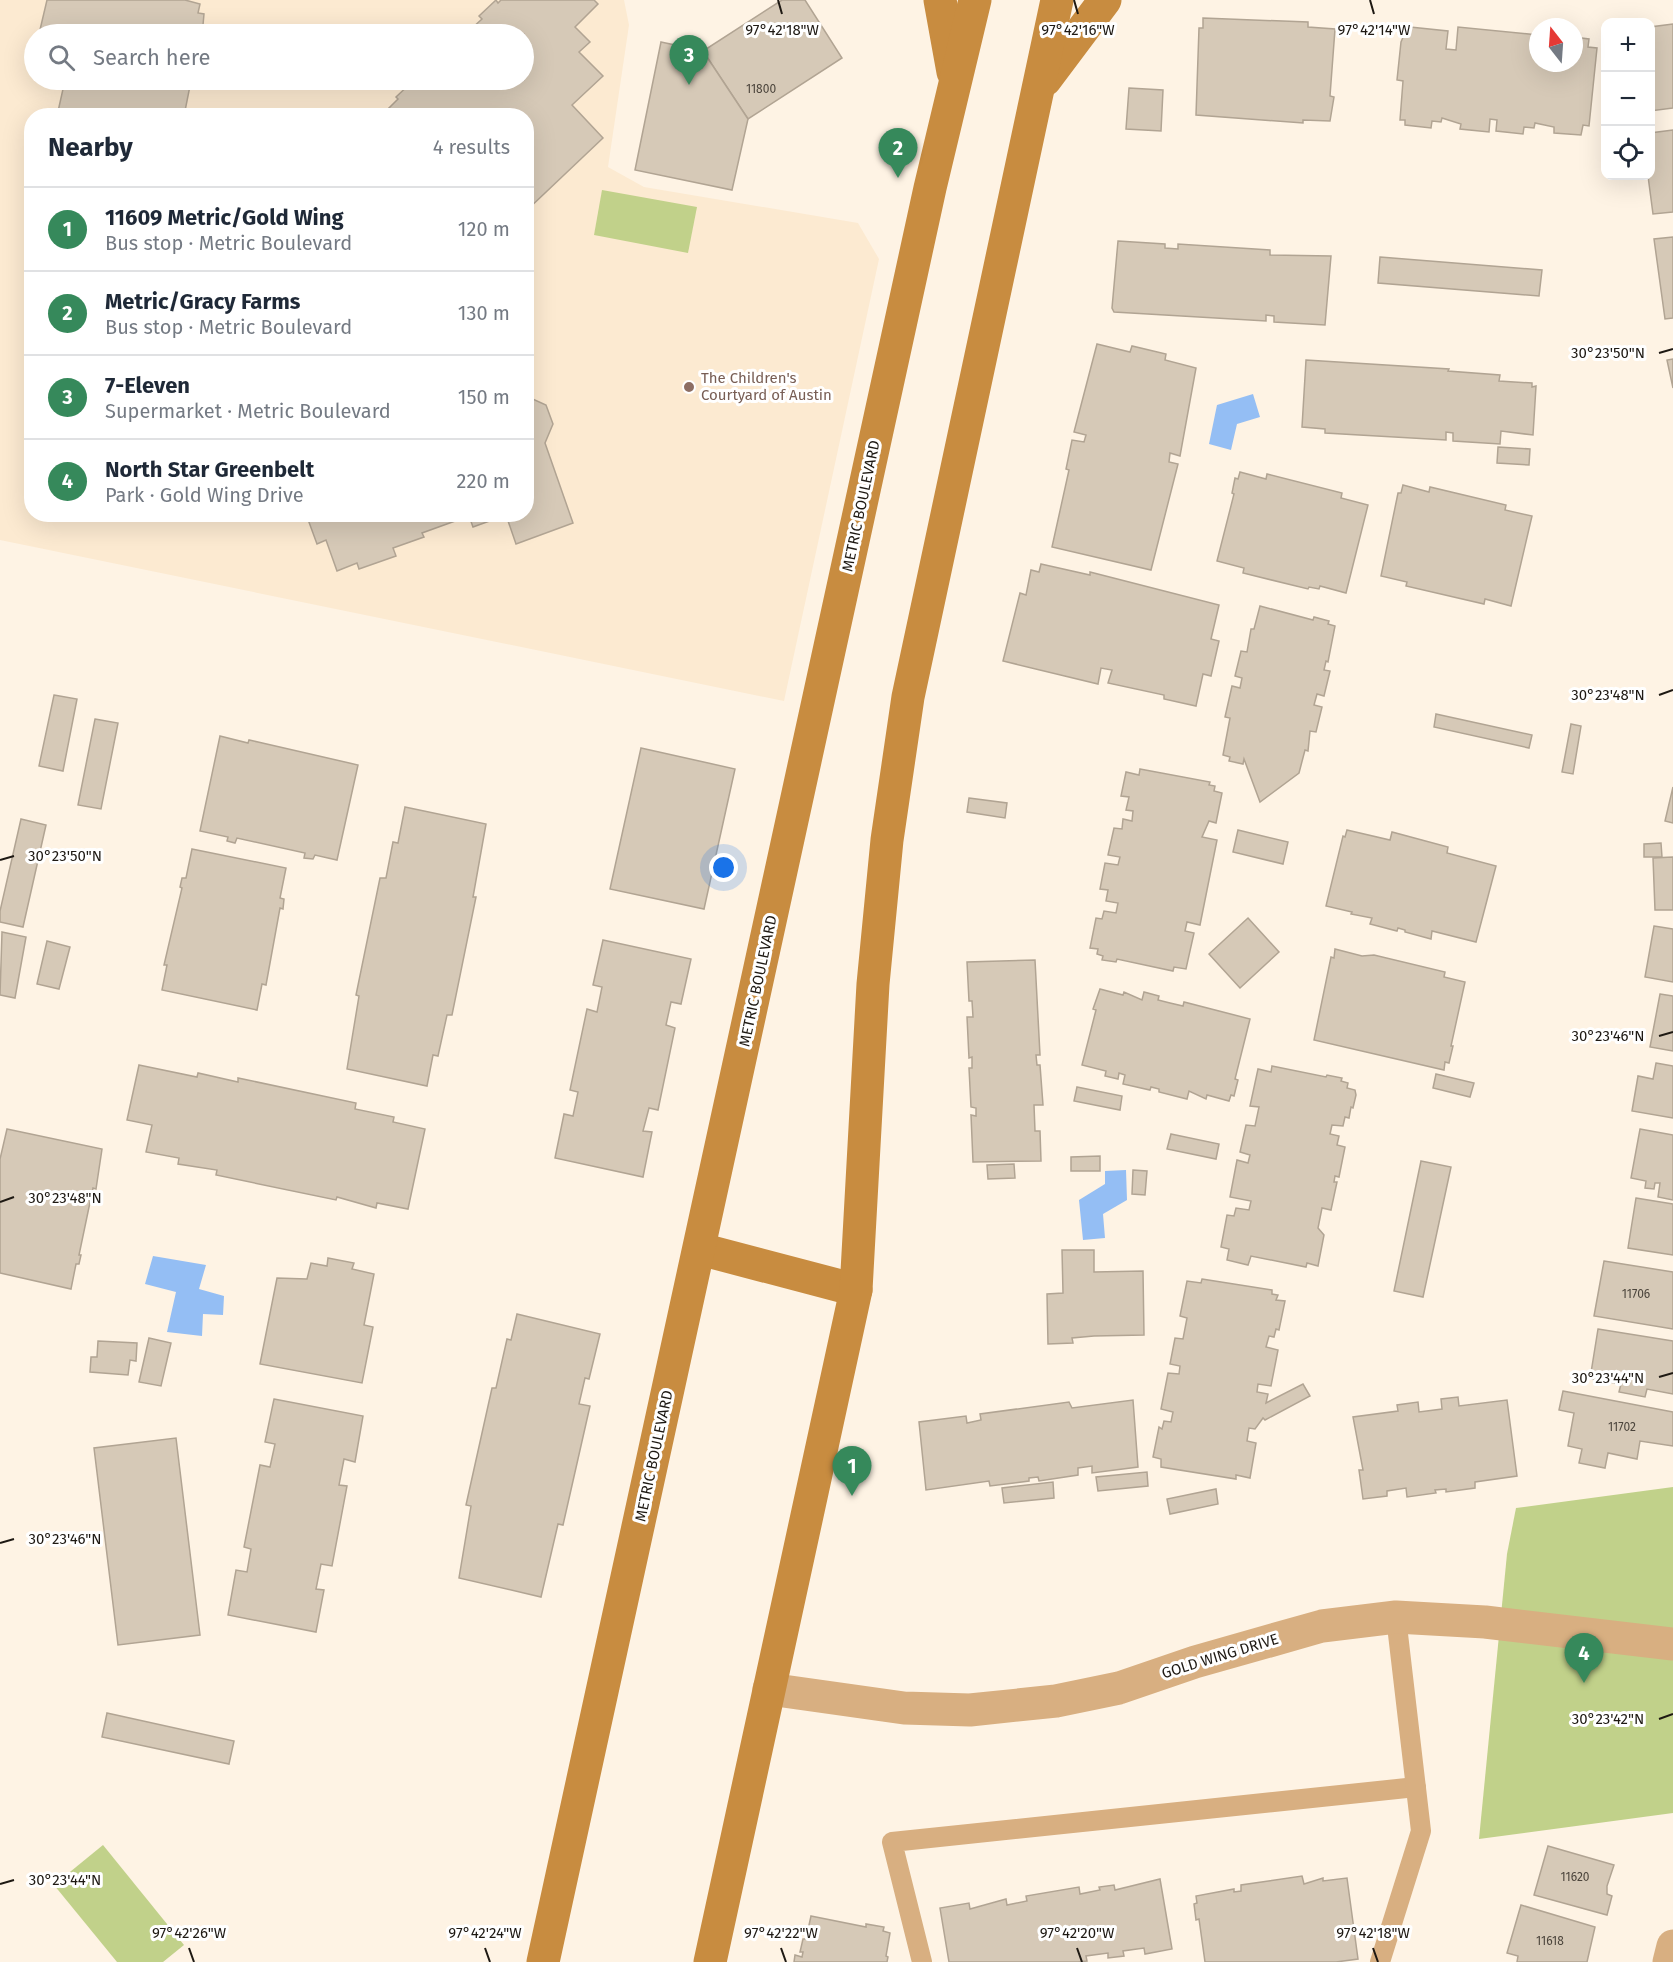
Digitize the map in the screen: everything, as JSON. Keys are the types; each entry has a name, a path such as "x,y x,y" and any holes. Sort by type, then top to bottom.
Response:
{"main road":[{"path":"940,0 956,86"},
{"name":"METRIC BOULEVARD","path":"543,1962 930,188 975,0"},
{"path":"710,1962 856,1290 873,984 887,840 908,697 1057,0"},
{"path":"1040,86 1105,0"},
{"path":"700,1249 856,1290"}],"street":[{"name":"GOLD WING DRIVE","path":"770,1689 904,1708 970,1710 1056,1701 1119,1688 1195,1662 1322,1626 1395,1617 1485,1622 1673,1644"},
{"path":"1669,1962 1673,1946"}],"lane":[{"path":"1380,1962 1421,1831 1395,1617"},
{"path":"921,1962 892,1842 1416,1787"}],"shaded area":[{"name":"The Children's Courtyard of Austin","path":"0,0 624,0 629,25 608,167 644,187 858,223 879,259 784,701 0,540"}],"green space":[{"path":"602,190 697,207 688,253 594,235"},
{"path":"1673,1487 1673,1813 1479,1839 1507,1554 1516,1508"},
{"path":"103,1845 184,1945 163,1962 117,1962 54,1885"}],"water":[{"path":"1253,394 1260,417 1237,424 1231,450 1209,444 1217,405"},
{"path":"1126,1170 1127,1200 1103,1214 1105,1238 1083,1240 1079,1200 1105,1184 1105,1171"},
{"path":"153,1256 206,1265 199,1289 224,1296 223,1315 203,1314 202,1336 167,1332 176,1292 145,1284"}],"building":[{"path":"47,0 185,0 200,4 198,13 204,14 203,24 41,24"},
{"path":"496,0 498,3 501,0 594,0 598,4 575,27 590,42 579,52 603,76 572,105 603,138 534,203 534,108 389,108 403,90 534,90 534,24 477,24 482,19 479,16"},
{"path":"782,0 805,0 842,58 748,119 703,51"},
{"path":"1203,18 1308,22 1308,27 1335,29 1330,96 1334,97 1330,121 1303,120 1303,123 1196,115 1199,28 1203,28"},
{"path":"1673,24 1673,108 1655,110 1655,72 1655,26"},
{"path":"1410,27 1448,31 1446,49 1456,50 1458,27 1529,34 1529,72 1583,72 1583,38 1589,39 1588,47 1597,48 1589,126 1583,125 1581,135 1554,133 1554,127 1535,123 1534,128 1524,127 1523,134 1496,131 1497,120 1490,119 1489,132 1460,129 1461,124 1442,118 1441,122 1432,121 1431,128 1405,125 1405,120 1400,120 1403,81 1397,80 1401,42 1404,35 1409,36"},
{"path":"661,42 703,51 748,119 732,190 635,170"},
{"path":"1129,88 1163,90 1161,131 1126,129"},
{"path":"63,90 189,90 186,108 59,108"},
{"path":"1673,130 1673,212 1653,214 1649,180 1655,180 1655,132"},
{"path":"1673,237 1673,318 1665,319 1654,239"},
{"path":"1118,241 1165,244 1165,248 1178,249 1178,244 1270,250 1270,255 1331,256 1325,325 1274,322 1274,316 1266,315 1266,321 1114,312 1112,308"},
{"path":"1380,257 1542,270 1539,296 1378,283"},
{"path":"1097,344 1130,352 1132,346 1166,354 1165,360 1196,368 1180,456 1170,453 1169,462 1178,464 1151,570 1052,547 1069,470 1066,469 1072,440 1084,442 1086,435 1074,432"},
{"path":"1673,359 1673,388 1667,360"},
{"path":"1306,360 1449,369 1448,371 1500,375 1499,381 1532,383 1532,387 1536,386 1533,435 1501,431 1500,444 1453,441 1453,433 1446,432 1446,440 1325,433 1325,429 1302,427"},
{"path":"534,400 546,405 553,424 545,443 573,523 516,544 508,522 534,522"},
{"path":"1498,447 1530,449 1529,465 1497,463"},
{"path":"1240,472 1266,479 1267,474 1342,493 1341,498 1368,505 1346,593 1320,586 1319,589 1309,587 1308,589 1243,573 1244,568 1217,561 1234,494 1232,493 1235,478 1238,479"},
{"path":"1403,485 1429,492 1430,487 1506,505 1505,510 1532,516 1511,606 1485,599 1484,604 1406,586 1407,582 1381,576 1398,493 1401,493"},
{"path":"309,522 452,522 422,533 424,537 393,548 396,556 359,569 357,563 337,571 326,540 317,544"},
{"path":"471,522 487,522 473,527"},
{"path":"1041,564 1090,575 1090,572 1219,605 1211,639 1219,641 1211,676 1203,674 1196,706 1164,699 1164,695 1108,683 1112,670 1101,668 1098,684 1003,661 1020,593 1026,595 1031,570 1039,572"},
{"path":"1260,606 1313,620 1314,617 1329,621 1328,624 1335,626 1328,662 1326,661 1324,670 1330,671 1324,696 1317,694 1314,705 1322,707 1316,732 1310,731 1308,751 1305,750 1299,773 1260,802 1244,759 1243,764 1229,761 1230,757 1223,755 1230,718 1225,717 1232,686 1240,688 1242,678 1235,676 1241,651 1247,652 1251,629 1254,629"},
{"path":"54,695 77,699 63,771 39,766"},
{"path":"1436,714 1532,735 1529,748 1434,727"},
{"path":"95,719 118,723 101,809 78,805"},
{"path":"1571,724 1581,726 1573,774 1562,772"},
{"path":"220,736 248,743 249,740 358,765 337,860 315,855 313,859 304,858 305,853 237,838 235,843 227,841 228,837 200,831"},
{"path":"641,748 735,769 704,909 610,889"},
{"path":"1140,769 1210,782 1209,785 1215,786 1214,791 1222,793 1216,823 1209,821 1202,837 1217,840 1200,925 1187,922 1185,931 1194,933 1186,969 1174,967 1173,971 1117,959 1116,962 1102,960 1103,956 1097,954 1098,949 1090,948 1096,918 1102,919 1104,911 1116,913 1118,903 1106,901 1108,890 1100,889 1105,863 1118,865 1120,857 1108,855 1114,828 1122,829 1123,819 1132,821 1133,811 1126,810 1129,797 1121,796 1126,772 1139,775"},
{"path":"1673,787 1673,823 1665,821"},
{"path":"969,798 1007,803 1005,818 967,812"},
{"path":"405,807 486,824 473,897 476,897 452,1015 447,1015 438,1056 433,1055 427,1086 347,1069 359,996 356,995 380,878 386,878 393,842 398,843"},
{"path":"21,819 46,825 23,927 0,922 0,911"},
{"path":"1238,830 1288,842 1283,864 1233,852"},
{"path":"1347,830 1390,840 1392,832 1448,847 1447,853 1496,866 1476,942 1432,931 1431,939 1398,928 1397,931 1370,924 1372,918 1326,906 1343,836 1345,837"},
{"path":"1661,843 1662,857 1644,857 1644,844"},
{"path":"192,849 286,868 280,898 284,899 283,909 280,908 266,985 262,984 257,1010 162,990 167,965 164,965 182,888 180,887 182,878 186,878"},
{"path":"1673,857 1673,910 1655,910 1653,858"},
{"path":"1248,918 1279,952 1240,988 1209,954"},
{"path":"1654,926 1673,929 1673,982 1645,977"},
{"path":"2,932 26,937 15,998 0,995"},
{"path":"603,940 691,959 681,1004 671,1002 666,1025 675,1028 658,1110 649,1108 643,1131 652,1132 643,1177 555,1158 564,1114 573,1116 578,1092 570,1090 587,1009 597,1012 602,987 593,985"},
{"path":"47,941 70,947 59,989 37,984"},
{"path":"1335,949 1362,956 1374,955 1445,972 1444,977 1465,982 1449,1063 1445,1062 1444,1070 1314,1040 1331,957 1334,958"},
{"path":"1035,960 1040,1055 1036,1055 1037,1065 1040,1065 1043,1105 1034,1105 1035,1131 1040,1131 1041,1161 973,1162 971,1115 976,1116 976,1108 971,1107 969,1068 972,1068 972,1057 969,1058 967,1017 973,1017 972,1001 969,1001 967,962"},
{"path":"1100,989 1123,995 1124,992 1142,1000 1144,992 1159,996 1158,1000 1183,1006 1184,1002 1250,1019 1235,1079 1238,1080 1234,1096 1231,1095 1229,1101 1207,1095 1206,1099 1189,1091 1187,1099 1159,1092 1159,1089 1151,1087 1150,1090 1123,1084 1125,1075 1119,1073 1118,1079 1105,1076 1106,1071 1082,1065 1096,1010 1093,1009"},
{"path":"1660,994 1673,996 1673,1051 1650,1047"},
{"path":"1656,1063 1673,1066 1673,1118 1632,1111 1638,1076 1653,1079"},
{"path":"139,1065 197,1077 198,1073 238,1082 238,1078 356,1103 355,1109 394,1117 393,1122 425,1129 408,1209 377,1203 376,1208 337,1197 336,1200 216,1175 217,1170 178,1164 179,1158 146,1152 152,1125 127,1120"},
{"path":"1272,1066 1342,1078 1341,1081 1348,1083 1347,1088 1355,1090 1356,1095 1349,1118 1345,1117 1343,1126 1332,1125 1330,1134 1339,1136 1337,1145 1345,1147 1339,1177 1335,1176 1334,1182 1337,1182 1331,1210 1322,1208 1318,1228 1324,1235 1318,1266 1307,1263 1306,1267 1251,1256 1248,1265 1227,1260 1229,1249 1221,1247 1227,1215 1234,1216 1236,1208 1249,1210 1251,1201 1230,1197 1237,1160 1248,1163 1250,1155 1240,1152 1246,1125 1255,1126 1259,1107 1250,1106 1258,1069 1271,1072"},
{"path":"1436,1074 1474,1083 1470,1097 1433,1088"},
{"path":"1077,1087 1122,1096 1120,1110 1074,1101"},
{"path":"7,1129 102,1149 96,1189 93,1188 79,1255 81,1255 79,1264 76,1264 71,1289 0,1273 0,1159"},
{"path":"1640,1129 1673,1135 1673,1200 1658,1197 1660,1183 1655,1183 1654,1189 1645,1188 1646,1181 1631,1178"},
{"path":"1171,1134 1219,1144 1216,1159 1167,1149"},
{"path":"1100,1156 1100,1171 1071,1171 1071,1157"},
{"path":"1421,1161 1451,1167 1423,1297 1394,1291"},
{"path":"1014,1164 1015,1178 988,1179 987,1165"},
{"path":"1133,1170 1147,1171 1145,1195 1132,1194"},
{"path":"1636,1198 1673,1204 1673,1255 1628,1248"},
{"path":"1062,1250 1094,1250 1094,1272 1143,1271 1144,1335 1072,1338 1073,1343 1048,1344 1047,1294 1063,1293"},
{"path":"328,1258 354,1263 352,1269 374,1274 364,1325 373,1327 362,1383 260,1364 277,1278 307,1279 311,1263 327,1266"},
{"path":"1604,1261 1673,1272 1673,1329 1594,1316"},
{"path":"1202,1279 1272,1290 1272,1294 1278,1295 1276,1300 1285,1301 1279,1330 1276,1329 1274,1337 1269,1336 1266,1347 1278,1350 1271,1386 1258,1384 1257,1392 1268,1394 1266,1403 1303,1384 1310,1396 1265,1420 1263,1418 1255,1429 1249,1428 1247,1441 1256,1443 1250,1478 1236,1475 1236,1479 1161,1467 1161,1459 1153,1457 1159,1427 1162,1429 1164,1421 1171,1422 1173,1412 1161,1409 1168,1373 1179,1374 1180,1366 1170,1364 1175,1338 1183,1339 1187,1318 1180,1316 1187,1281 1201,1283"},
{"path":"517,1314 600,1334 589,1379 585,1378 579,1404 590,1406 563,1525 558,1524 541,1597 459,1578 471,1506 466,1505 492,1388 496,1388 507,1339 511,1340"},
{"path":"1598,1329 1673,1341 1673,1394 1647,1389 1645,1397 1619,1392 1621,1384 1590,1379"},
{"path":"149,1338 171,1343 161,1386 139,1382"},
{"path":"98,1341 137,1343 136,1361 130,1360 128,1375 90,1372 91,1357 97,1357"},
{"path":"1563,1391 1673,1412 1673,1446 1640,1441 1637,1459 1608,1453 1605,1468 1579,1463 1582,1449 1568,1446 1574,1413 1559,1410"},
{"path":"1458,1397 1459,1406 1507,1400 1517,1476 1475,1482 1475,1488 1446,1492 1446,1489 1435,1490 1436,1493 1407,1497 1406,1488 1387,1491 1387,1496 1363,1499 1359,1470 1363,1470 1353,1417 1398,1411 1397,1405 1418,1402 1419,1412 1442,1409 1441,1399"},
{"path":"274,1399 363,1416 355,1462 344,1459 339,1485 347,1486 332,1566 321,1564 316,1589 324,1590 316,1632 228,1615 236,1570 247,1572 251,1549 244,1547 260,1465 270,1467 275,1444 265,1442"},
{"path":"1133,1400 1138,1467 1092,1473 1092,1466 1078,1468 1078,1475 1039,1481 1038,1477 1029,1478 1029,1481 990,1486 989,1481 926,1490 919,1422 966,1416 967,1423 981,1420 980,1414 1069,1402 1072,1408"},
{"path":"176,1438 200,1635 118,1645 94,1448"},
{"path":"1147,1472 1148,1486 1098,1491 1096,1477"},
{"path":"1053,1482 1054,1498 1004,1503 1002,1488"},
{"path":"1216,1489 1218,1504 1170,1514 1167,1499"},
{"path":"107,1713 234,1741 229,1764 102,1737"},
{"path":"1548,1846 1614,1865 1607,1886 1607,1894 1612,1896 1607,1915 1534,1895"},
{"path":"1302,1876 1304,1884 1323,1878 1323,1881 1347,1878 1358,1959 1336,1962 1205,1962 1199,1919 1196,1920 1194,1904 1197,1903 1196,1896 1234,1889 1234,1892 1241,1891 1241,1885"},
{"path":"1160,1879 1172,1949 1145,1954 1144,1948 1123,1951 1124,1956 1108,1958 1108,1953 1086,1956 1087,1961 1078,1962 949,1962 940,1908 969,1903 970,1909 1006,1899 1007,1905 1027,1901 1026,1896 1079,1887 1080,1894 1100,1890 1099,1887 1114,1885 1115,1890"},
{"path":"1521,1905 1595,1927 1587,1962 1517,1962 1518,1956 1507,1953"},
{"path":"811,1916 866,1927 866,1924 884,1927 883,1931 890,1933 887,1962 794,1962 795,1955 802,1957 803,1952 800,1952 803,1939 806,1939"}],"place":[{"name":"7-Eleven","path":"689,85"},
{"name":"Metric/Gracy Farms","path":"898,178"},
{"name":"The Children's Courtyard of Austin","path":"689,387"},
{"name":"11609 Metric/Gold Wing","path":"852,1496"},
{"name":"North Star Greenbelt","path":"1584,1683"}]}
